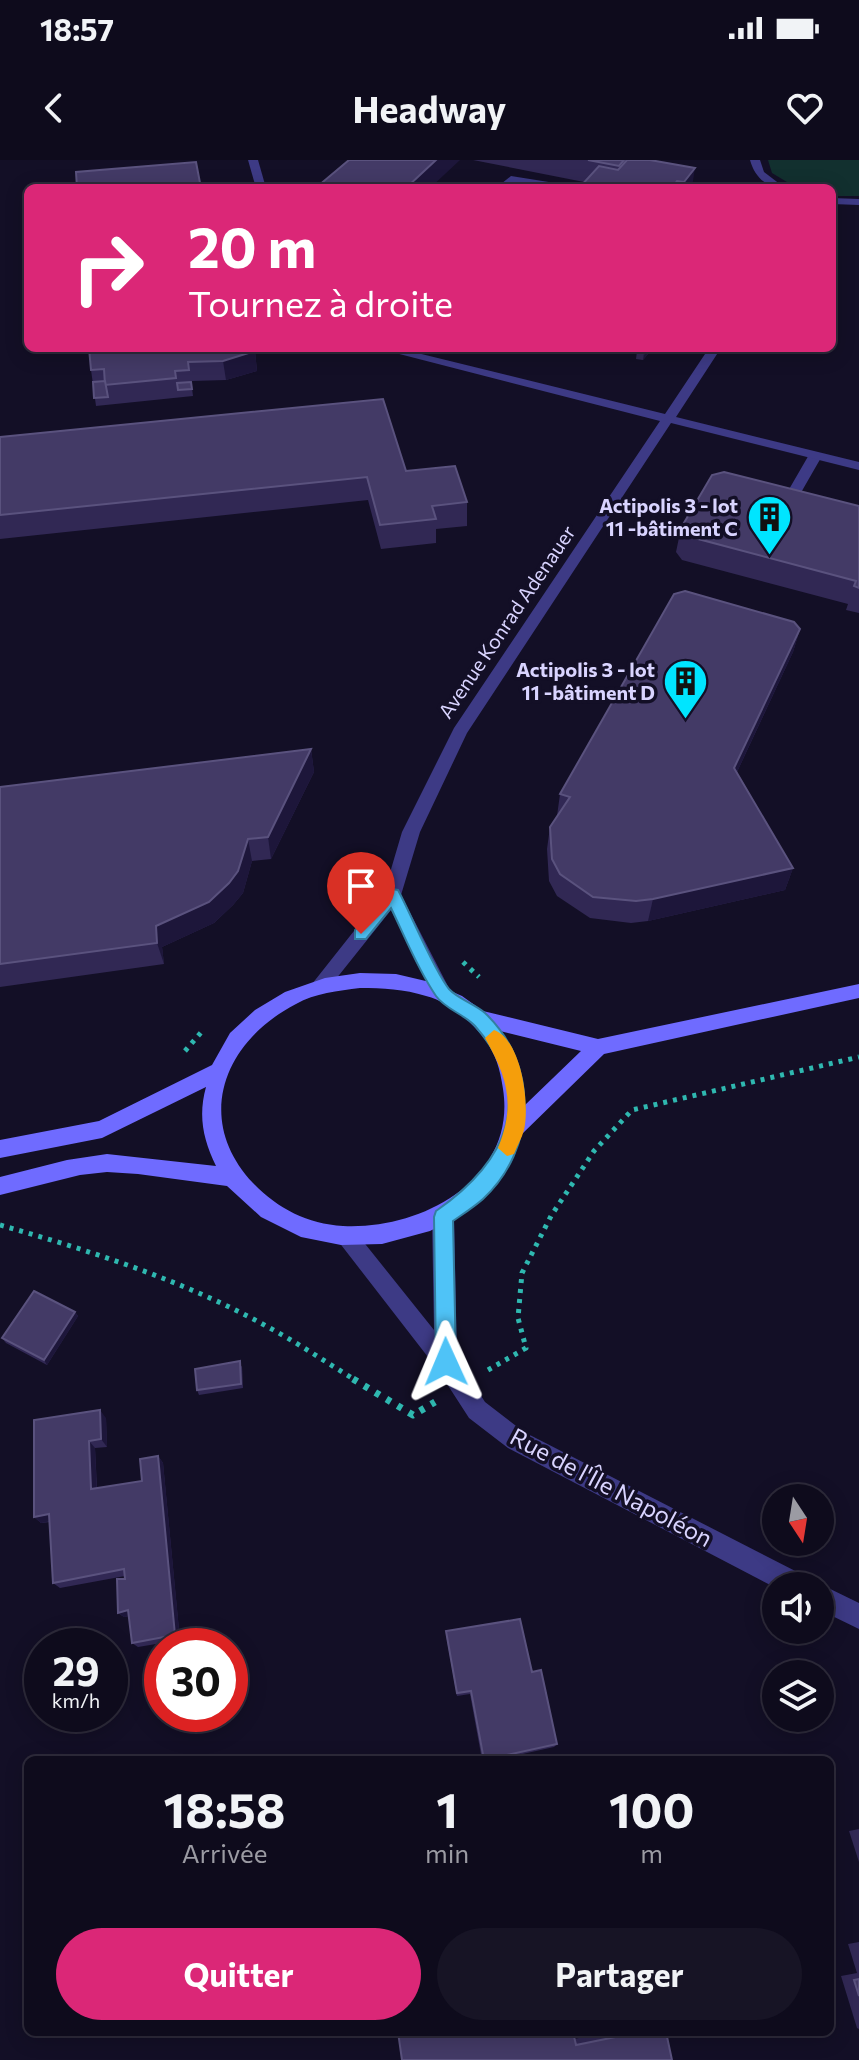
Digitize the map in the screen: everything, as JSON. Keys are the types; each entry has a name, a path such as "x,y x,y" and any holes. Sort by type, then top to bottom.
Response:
{"main road":[{"path":"363,978 404,981 443,994 479,1018 504,1050 517,1088 515,1128 501,1162 477,1193 443,1217 391,1234 346,1237 302,1227 263,1207 233,1179 215,1144 210,1107 218,1071 241,1033 277,1003 321,984 363,978"},
{"path":"479,1018 598,1047 859,991"},
{"path":"515,1128 598,1047"},
{"path":"0,1149 102,1129 218,1071"},
{"path":"0,1186 106,1163 233,1179"}],"street":[{"path":"254,166 269,160"},
{"path":"755,160 756,169 773,184"},
{"path":"505,184 511,179 542,184"},
{"path":"836,201 859,202"},
{"path":"398,352 859,466"},
{"name":"Avenue Konrad Adenauer","path":"321,984 392,895 411,832 460,732 712,352"},
{"path":"815,456 791,498 859,515"},
{"path":"392,895 443,994"},
{"path":"443,1217 446,1362"},
{"name":"Rue de l'Île Napoléon","path":"346,1237 446,1362 477,1410 516,1440 771,1572"},
{"path":"834,1604 859,1616"}],"path":[{"path":"460,959 488,985"},
{"path":"180,1057 213,1019"},
{"path":"489,1370 526,1348 518,1318 522,1273 551,1216 594,1151 632,1110 859,1057"},
{"path":"0,1225 83,1249 210,1299 267,1326 413,1415 431,1404"}],"green space":[{"path":"768,160 859,160 859,196 836,196 836,184 790,184 772,173"}],"building":[{"path":"349,160 436,160 410,184 320,184"},
{"path":"588,160 624,160 619,166"},
{"path":"627,160 650,160 695,168 684,182 677,181 675,184 583,184 599,166 618,170"},
{"path":"196,162 200,184 77,184 76,172"},
{"path":"89,352 252,352 223,361 188,362 189,370 175,371 176,378 105,385 104,369 91,370"},
{"path":"105,381 108,397 94,398 93,382"},
{"path":"191,382 192,389 178,390 177,383"},
{"path":"383,399 406,471 455,466 467,502 432,506 436,519 380,525 367,477 0,515 0,437"},
{"name":"Actipolis 3 - lot 11 -bâtiment C","path":"724,472 859,506 859,588 854,586 856,581 687,536 681,528 712,475"},
{"name":"Actipolis 3 - lot 11 -bâtiment D","path":"685,591 794,622 800,629 734,768 793,868 653,899 636,901 593,897 560,874 552,859 550,827 570,797 560,794 674,594"},
{"path":"311,749 268,837 248,839 238,871 209,902 156,926 157,943 0,964 0,787"},
{"path":"34,1291 75,1312 44,1360 2,1338"},
{"path":"240,1361 241,1384 197,1390 195,1369"},
{"path":"100,1410 101,1439 89,1441 91,1489 142,1481 140,1459 158,1456 174,1628 144,1628 144,1641 132,1643 128,1610 118,1613 117,1579 125,1579 124,1569 53,1583 49,1514 34,1517 34,1420"},
{"path":"520,1619 532,1672 541,1670 557,1744 502,1756 483,1756 471,1691 457,1693 446,1631"},
{"path":"859,1979 859,1996 854,1980"},
{"path":"399,2036 574,2036 576,2045 620,2036 667,2036 672,2060 402,2060"}],"slow traffic":[{"path":"494,1038 504,1050 517,1088 515,1128 507,1148"}],"place":[{"name":"Actipolis 3 - lot 11 -bâtiment C","path":"769,556"},
{"name":"Actipolis 3 - lot 11 -bâtiment D","path":"686,721"}],"route":[{"path":"361,934 392,895 443,994 479,1018 504,1050 517,1088 515,1128 501,1162 477,1193 443,1217 446,1362"}]}
